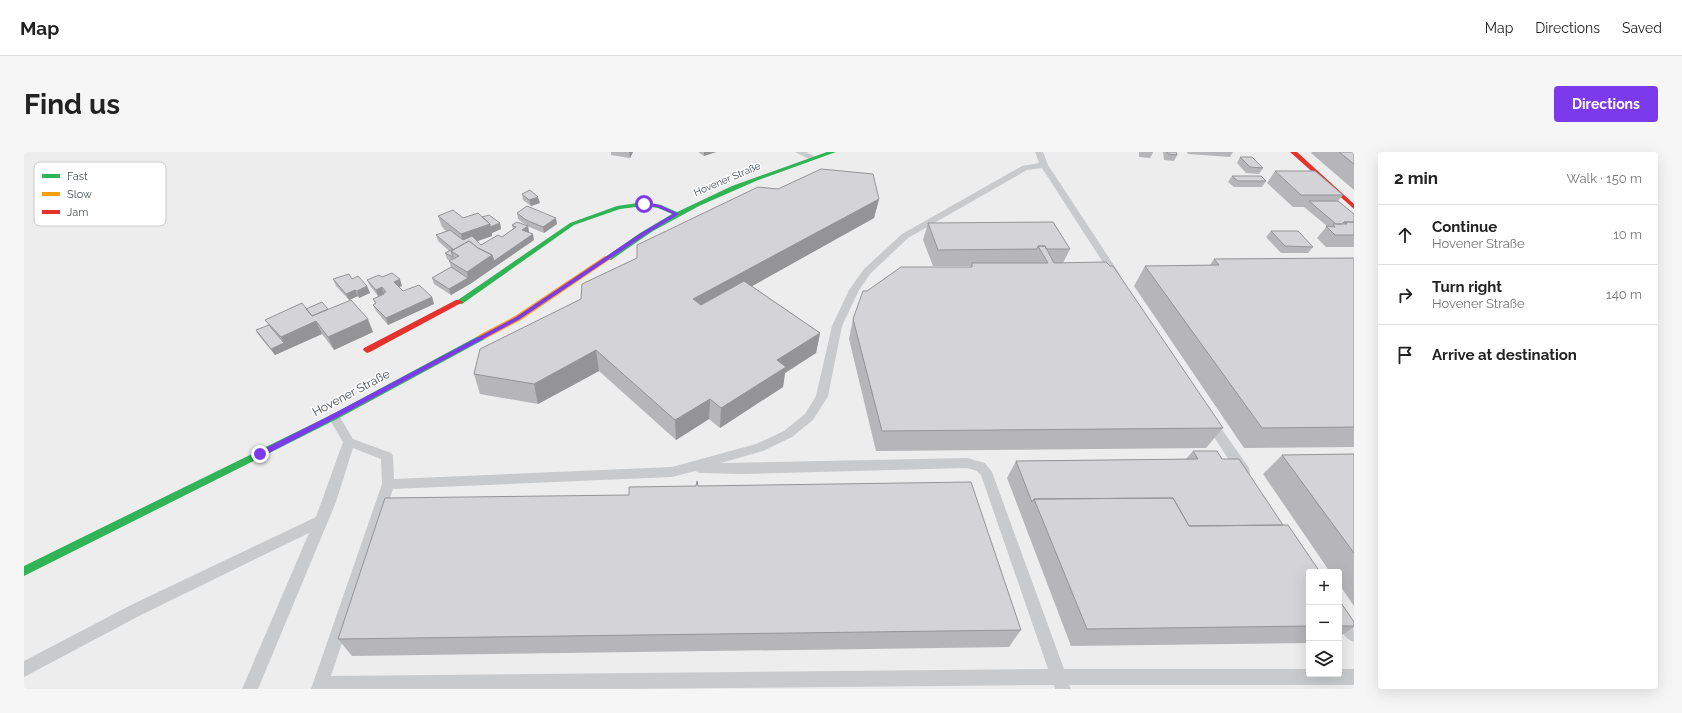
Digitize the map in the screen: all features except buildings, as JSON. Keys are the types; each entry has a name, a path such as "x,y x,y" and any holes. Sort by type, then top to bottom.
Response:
{"main road":[{"name":"Hovener Straße","path":"24,572 334,417 518,318 643,234 677,214 766,174 833,152"},
{"path":"1293,152 1354,207"},
{"path":"367,350 458,302 572,224 619,208 644,204 658,206 677,214"}],"lane":[{"path":"799,152 814,158"},
{"path":"1038,152 1044,165 1122,285"},
{"path":"388,484 672,472 759,448 788,434 809,416 822,396 838,326 854,290 867,271 905,236 1025,168 1044,165"},
{"path":"1204,412 1250,481"},
{"path":"334,417 349,442 387,456 388,484 320,686 1061,683 1354,677"},
{"path":"250,689 319,522 329,502 349,442"},
{"path":"687,468 741,469 967,463 981,467 986,472 1061,683"},
{"path":"24,669 136,610 319,522"},
{"path":"1342,617 1354,635"}],"traffic: fast":[{"path":"608,258 651,229 715,195 793,165 833,152"},
{"path":"459,302 572,224 619,207 644,204 659,206 677,214"},
{"path":"24,571 334,417 482,337"}],"traffic: slow":[{"path":"482,337 518,318 608,258"}],"traffic: jam":[{"path":"1293,152 1354,207"},
{"path":"367,350 459,302"}],"route":[{"path":"260,454 334,417 518,318 643,234 677,214 658,206 644,204"}]}
